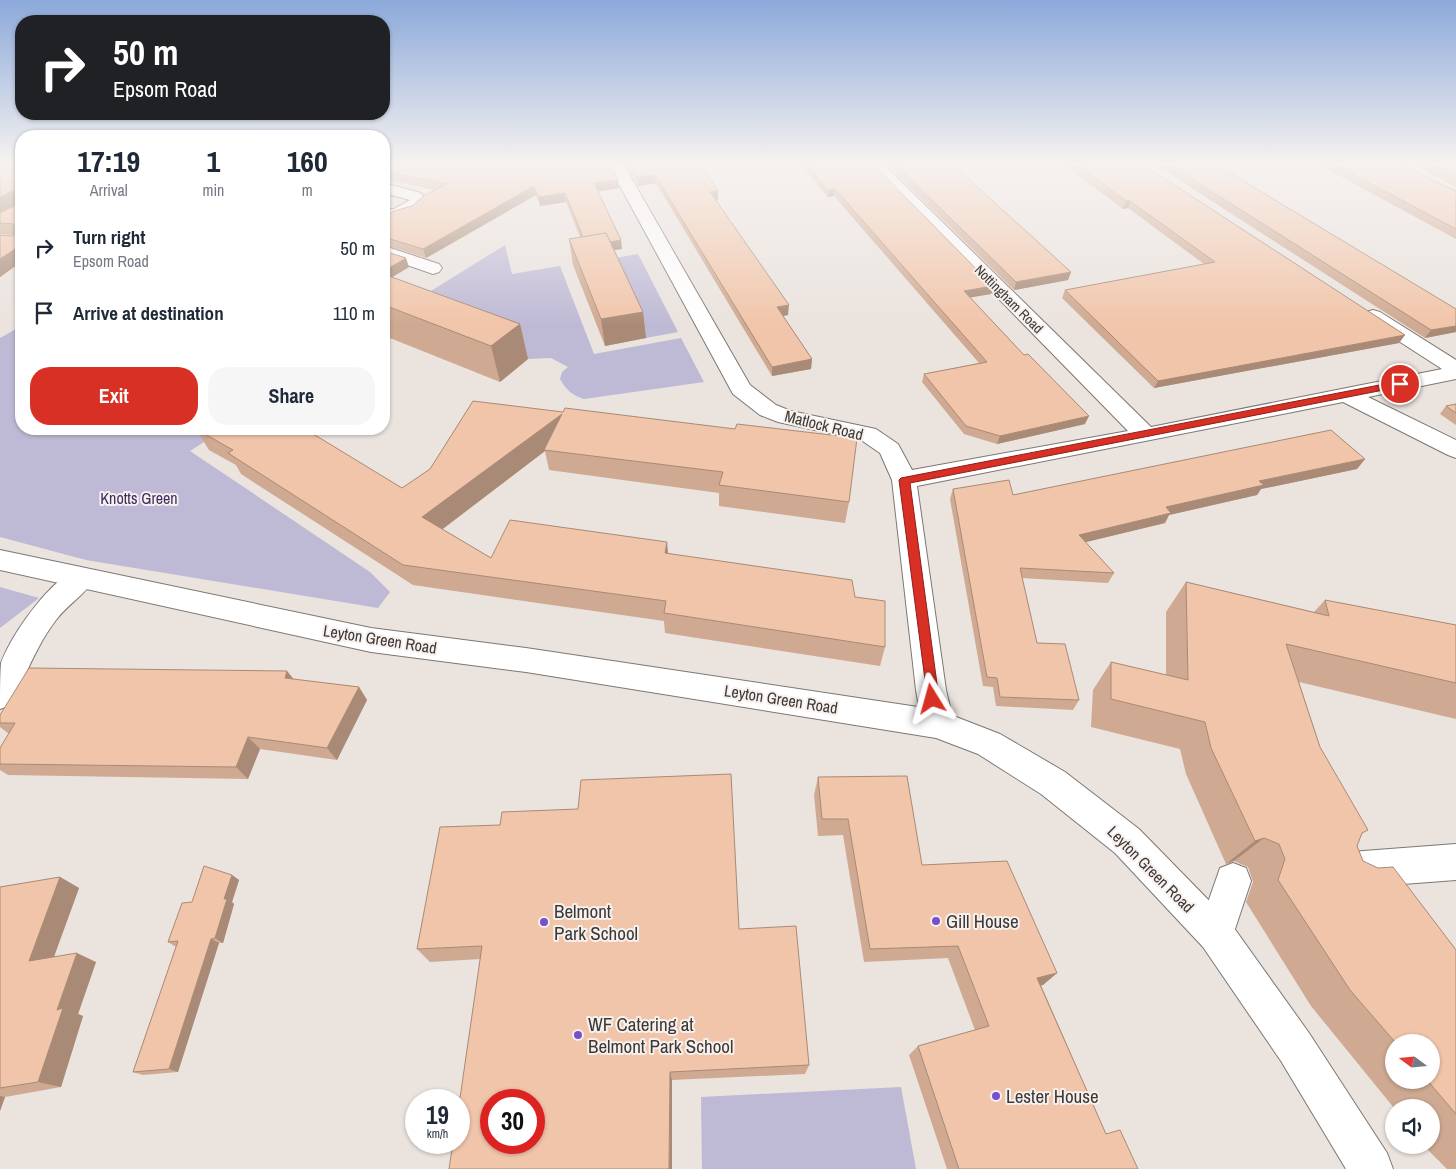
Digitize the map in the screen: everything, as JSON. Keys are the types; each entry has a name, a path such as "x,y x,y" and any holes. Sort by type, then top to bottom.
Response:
{"street":[{"name":"Matlock Road","path":"644,217 741,390 768,410 786,417 868,434 890,449 904,480 931,690 938,724"},
{"name":"Nottingham Road","path":"927,217 1146,435"},
{"path":"390,253 433,268"},
{"path":"1357,305 1456,371"},
{"path":"904,480 1146,435 1456,371"},
{"path":"1345,395 1456,450"},
{"name":"Leyton Green Road","path":"0,560 372,640 526,660 938,724 989,744 1053,783 1127,841 1216,934 1295,1047 1371,1169"},
{"path":"0,696 24,646 46,612 81,578"},
{"path":"1342,870 1456,862"},
{"path":"1216,934 1233,881"}],"green space":[{"path":"505,245 512,274 560,266 594,354 681,338 704,382 584,399 570,392 560,379 562,372 568,367 551,358 528,359 442,326 402,331 390,339 390,316"},
{"path":"638,254 678,332 646,338 609,259"},
{"name":"Knotts Green","path":"15,329 15,435 215,435 190,451 370,572 390,592 378,608 86,560 0,537 0,338"},
{"path":"0,587 39,598 0,628"},
{"path":"901,1087 916,1169 702,1169 701,1097"}],"building":[{"path":"0,217 15,217 15,249 0,259 0,235 14,236 14,224 0,223"},
{"path":"390,217 480,217 423,249 390,239"},
{"path":"575,217 610,217 621,240 610,242 606,233 583,237"},
{"path":"680,217 727,217 789,305 777,307 812,359 772,367"},
{"path":"859,217 925,217 993,286 964,291 1024,355 1028,354 1089,416 1000,436 966,426 924,374 987,362"},
{"path":"949,217 1010,217 1071,272 1016,282"},
{"path":"1152,217 1223,217 1405,335 1158,381 1065,290 1215,262"},
{"path":"1251,217 1303,217 1456,309 1456,326 1431,330"},
{"path":"1433,217 1456,217 1456,229"},
{"path":"606,233 643,312 601,319 569,239"},
{"path":"390,253 406,258 390,267"},
{"path":"390,276 520,324 491,346 390,307"},
{"path":"473,401 563,412 565,408 735,429 737,424 857,438 849,502 719,485 723,472 544,450 562,414 422,517 491,558 510,520 667,542 665,553 852,580 855,597 885,601 885,647 664,613 666,601 403,565 228,453 233,450 207,435 315,435 402,488 430,469"},
{"path":"1456,404 1456,413 1446,406"},
{"path":"1331,430 1365,459 1259,481 1264,485 1166,507 1171,513 1079,535 1114,573 1020,568 1037,643 1065,644 1079,700 1000,697 997,678 987,677 953,489 1009,480 1013,495"},
{"path":"1186,582 1329,616 1325,600 1456,625 1456,683 1286,644 1320,747 1368,830 1362,833 1357,846 1363,861 1378,868 1393,867 1456,950 1456,1114 1435,1089 1440,1089 1440,1034 1388,1034 1350,990 1278,880 1285,859 1279,844 1264,838 1255,841 1211,748 1205,722 1111,699 1111,662 1188,680"},
{"path":"29,668 287,671 285,678 359,687 327,748 248,737 236,767 0,764 0,748 15,723 0,723 0,715"},
{"path":"731,774 739,929 796,926 809,1065 670,1072 669,1169 449,1169 451,1154 470,1154 470,1089 461,1089 482,946 417,949 440,827 500,825 502,812 578,809 581,780"},
{"path":"907,776 922,865 1007,861 1057,973 1037,978 1106,1134 1120,1130 1138,1169 959,1169 918,1046 989,1026 958,946 870,949 848,819 822,819 818,777"},
{"path":"204,866 232,875 215,938 211,939 169,1069 133,1072 178,941 168,942 182,903 192,902"},
{"path":"60,877 29,961 77,953 57,1010 63,1008 38,1082 0,1088 0,887"}],"place":[{"name":"Gill House","path":"936,921"},
{"name":"Belmont Park School","path":"544,922"},
{"name":"WF Catering at Belmont Park School","path":"578,1035"},
{"name":"Lester House","path":"996,1096"}],"route":[{"path":"932,699 904,480 1400,384"}]}
